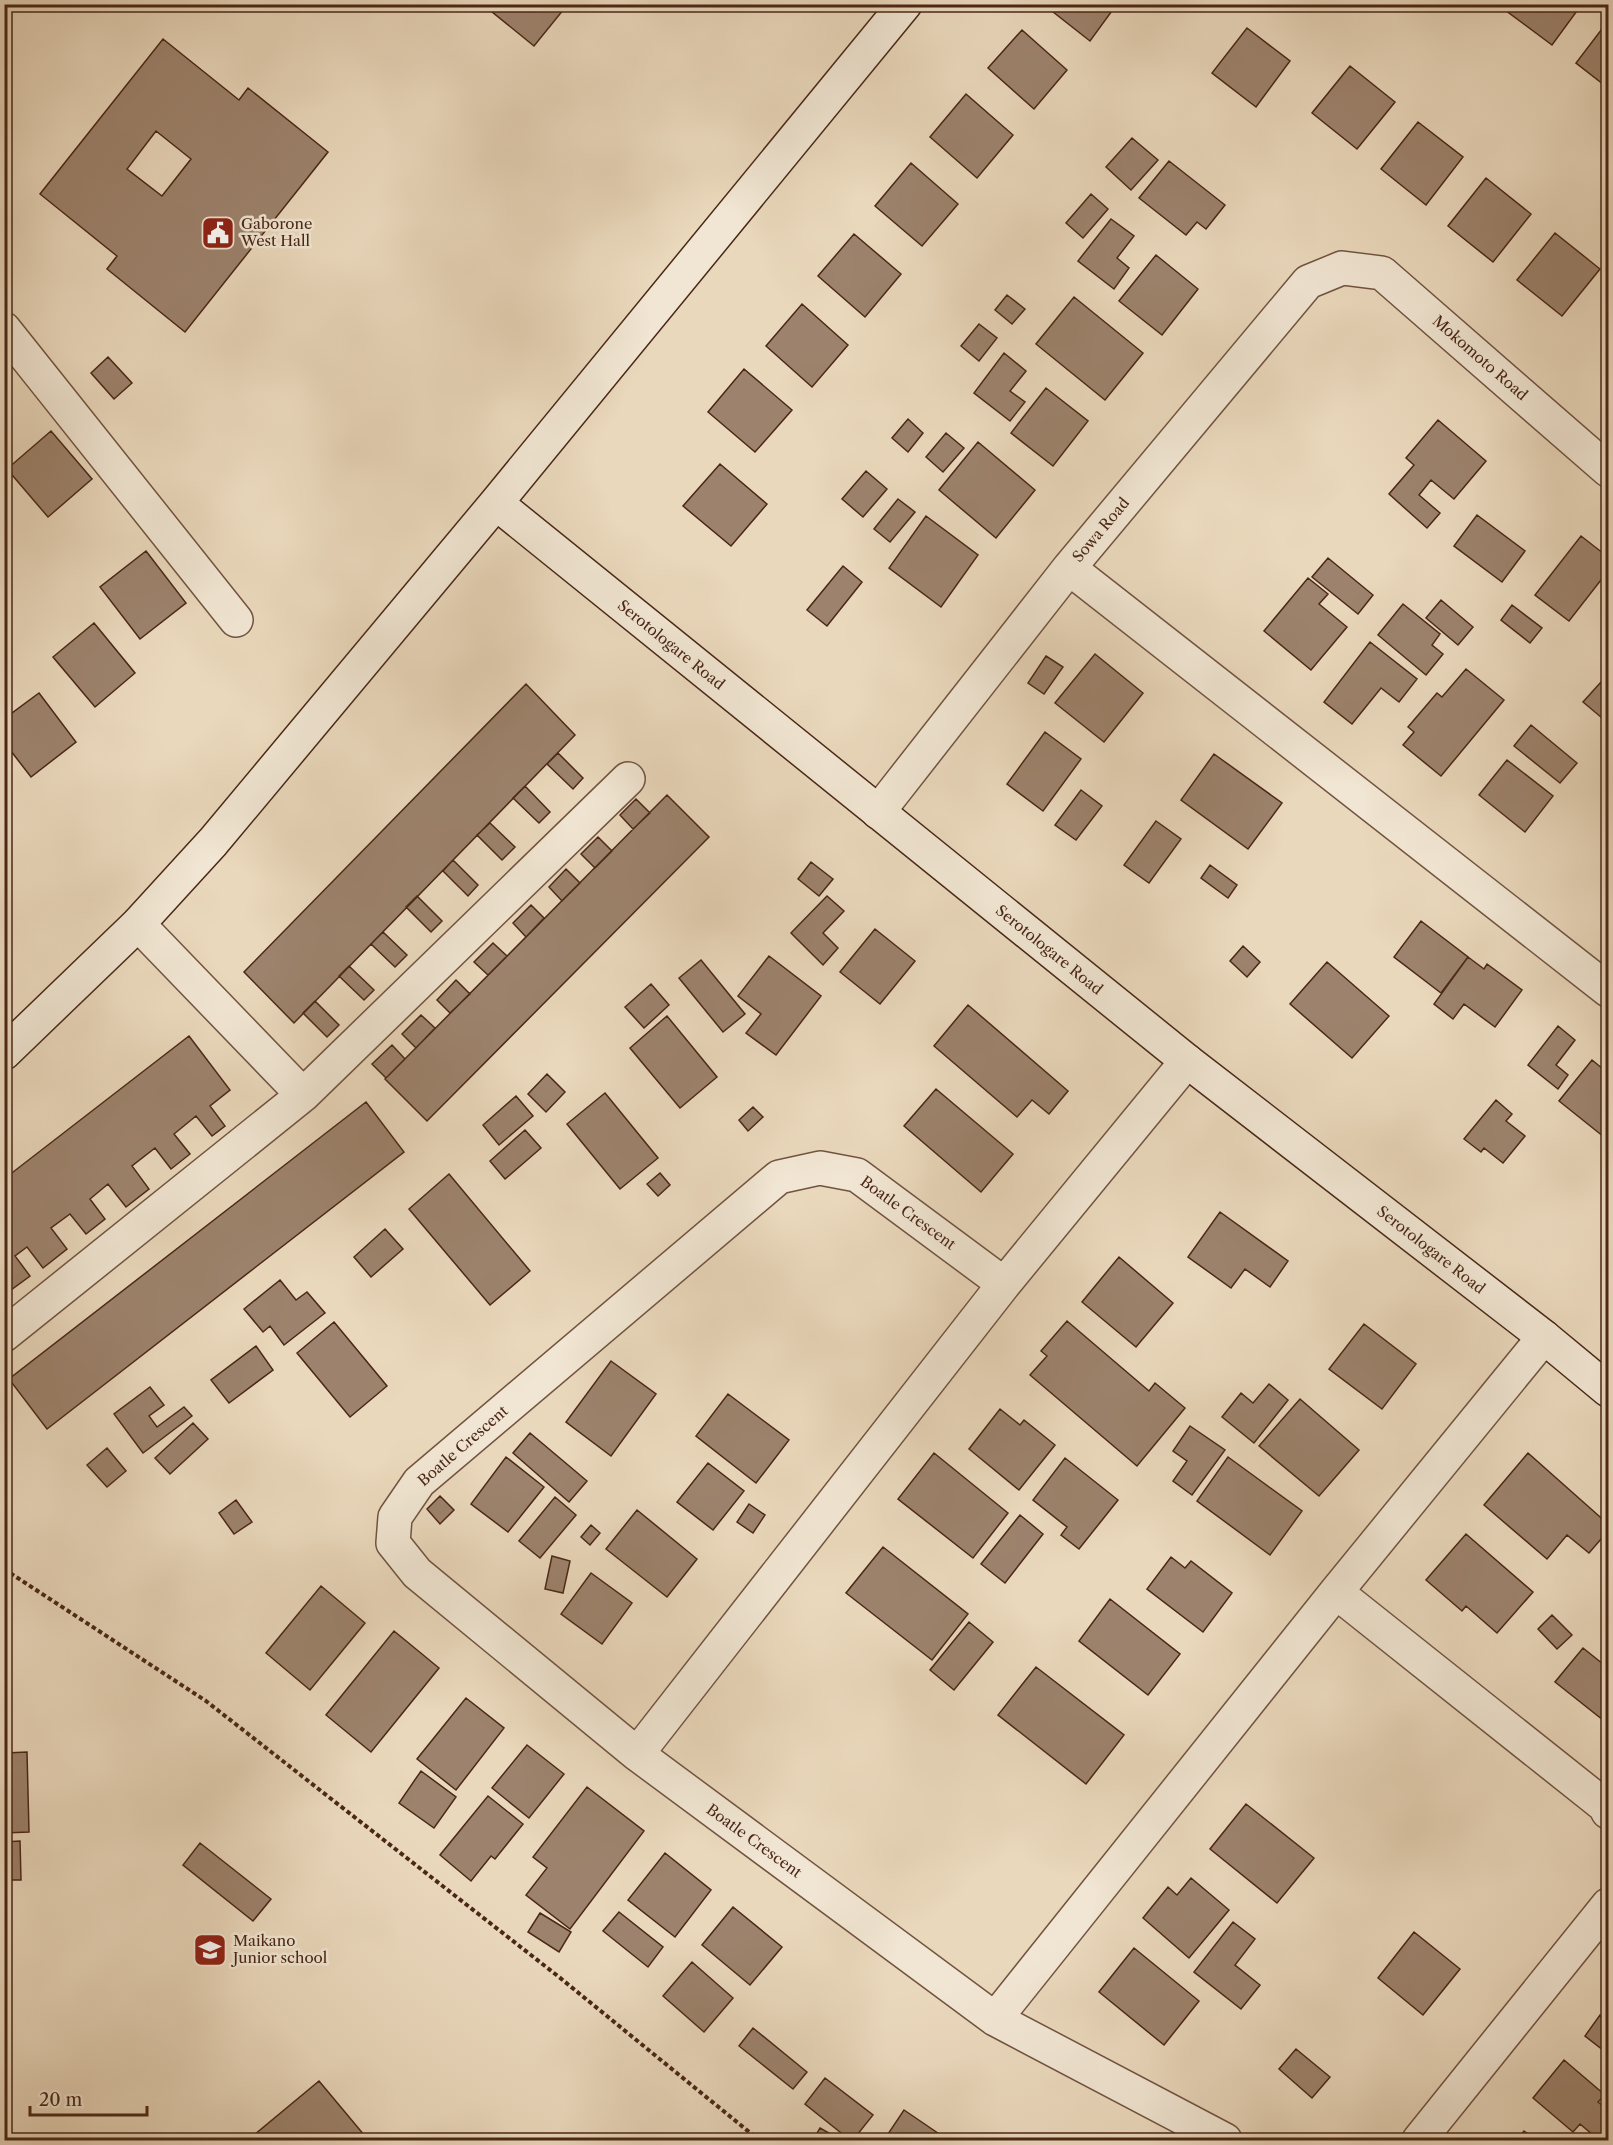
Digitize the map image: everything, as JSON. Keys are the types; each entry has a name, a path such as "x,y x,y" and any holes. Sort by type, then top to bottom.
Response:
{"street":[{"path":"4,1053 138,924 213,842 905,4"},
{"name":"Mokomoto Road","path":"1342,268 1382,273 1608,470"},
{"name":"Sowa Road","path":"878,812 1069,568 1308,282 1342,268"},
{"path":"4,329 236,620"},
{"name":"Serotologare Road","path":"496,502 1187,1061 1544,1337 1608,1390"},
{"path":"1069,568 1608,990"},
{"path":"4,1335 303,1095 628,779"},
{"path":"138,924 303,1095"},
{"path":"637,1754 1004,1284 1187,1061"},
{"name":"Boatle Crescent","path":"1004,1284 857,1175 820,1168 779,1177 419,1482 395,1517 393,1543 417,1573 637,1754 995,2019 1225,2140"},
{"path":"995,2019 1336,1592 1544,1337"},
{"path":"1336,1592 1605,1806 1608,1812"},
{"path":"1419,2140 1608,1905"}],"path":[{"path":"4,1569 206,1701 338,1807 559,1977 759,2140"}],"building":[{"path":"488,4 568,4 534,46 486,7"},
{"path":"1043,4 1117,4 1090,41"},
{"path":"1509,4 1582,4 1552,45 1505,10"},
{"path":"1608,21 1608,88 1576,63"},
{"path":"1247,28 1290,61 1256,107 1212,73"},
{"path":"1022,30 1067,70 1034,109 988,68"},
{"path":"163,39 239,100 248,88 328,152 185,332 107,269 117,256 40,194","holes":["156,131 191,159 162,196 127,169"]},
{"path":"1350,66 1395,102 1357,149 1312,113"},
{"path":"966,94 1013,135 977,178 930,137"},
{"path":"1418,122 1463,157 1426,205 1381,169"},
{"path":"1132,138 1158,160 1131,190 1106,167"},
{"path":"1169,161 1225,205 1206,229 1197,222 1186,235 1139,198"},
{"path":"911,163 958,204 922,246 875,206"},
{"path":"1486,178 1531,214 1493,262 1448,226"},
{"path":"1091,194 1108,209 1083,238 1066,223"},
{"path":"1111,219 1134,236 1117,258 1129,268 1114,289 1078,261"},
{"path":"1555,233 1600,269 1562,316 1517,280"},
{"path":"854,234 901,274 865,317 818,276"},
{"path":"1156,255 1198,289 1162,335 1119,301"},
{"path":"1007,295 1025,309 1012,324 995,310"},
{"path":"1074,297 1143,353 1105,400 1036,344"},
{"path":"802,304 848,345 812,387 766,346"},
{"path":"979,324 997,338 979,361 961,346"},
{"path":"1004,353 1026,371 1010,391 1025,402 1010,421 974,393"},
{"path":"108,357 132,383 114,399 91,373"},
{"path":"744,369 792,410 755,452 708,412"},
{"path":"1046,388 1088,421 1053,466 1011,433"},
{"path":"908,419 923,433 908,452 892,438"},
{"path":"1438,420 1486,461 1454,499 1431,480 1419,495 1440,513 1427,528 1389,494 1414,465 1406,458"},
{"path":"51,431 92,479 48,517 7,469"},
{"path":"946,433 964,448 943,472 926,457"},
{"path":"978,442 1035,490 996,538 939,490"},
{"path":"720,464 767,504 731,546 683,506"},
{"path":"866,471 887,489 863,517 842,499"},
{"path":"898,499 915,512 890,542 874,529"},
{"path":"1477,515 1525,551 1502,582 1454,546"},
{"path":"926,516 978,555 941,607 889,568"},
{"path":"1581,536 1608,557 1608,571 1569,621 1535,595"},
{"path":"146,551 186,603 140,639 100,587"},
{"path":"1328,558 1373,595 1358,614 1312,577"},
{"path":"843,566 862,582 827,626 807,610"},
{"path":"1308,578 1328,594 1319,604 1347,627 1311,670 1264,631"},
{"path":"1441,600 1473,627 1458,645 1426,618"},
{"path":"1403,604 1440,634 1432,645 1443,654 1426,675 1378,635"},
{"path":"1512,605 1542,628 1530,643 1501,620"},
{"path":"94,623 135,673 95,707 53,657"},
{"path":"1370,642 1417,679 1399,702 1381,688 1352,724 1324,702"},
{"path":"1095,654 1143,693 1104,742 1055,703"},
{"path":"1046,656 1063,667 1044,694 1028,683"},
{"path":"1466,669 1504,700 1441,776 1403,745 1414,732 1408,727 1437,693 1442,697"},
{"path":"1601,682 1608,688 1608,723 1583,702"},
{"path":"526,684 575,735 294,1023 244,972"},
{"path":"39,693 76,742 31,777 4,742 4,719"},
{"path":"1531,725 1577,763 1560,783 1514,746"},
{"path":"1045,732 1081,759 1043,811 1007,784"},
{"path":"558,753 583,778 573,789 547,764"},
{"path":"1214,754 1282,803 1248,849 1181,800"},
{"path":"1507,760 1553,796 1525,832 1479,795"},
{"path":"525,786 550,812 539,823 513,798"},
{"path":"1081,790 1102,806 1076,840 1055,825"},
{"path":"667,795 709,837 427,1121 385,1079"},
{"path":"636,799 650,813 633,829 620,815"},
{"path":"1156,821 1181,839 1149,883 1124,865"},
{"path":"490,823 515,847 502,860 477,835"},
{"path":"598,837 612,851 595,868 581,854"},
{"path":"453,860 478,885 468,896 443,871"},
{"path":"811,862 833,879 819,896 798,879"},
{"path":"1210,865 1237,885 1228,898 1201,878"},
{"path":"566,869 580,883 562,901 549,887"},
{"path":"417,896 442,921 431,932 406,907"},
{"path":"827,896 844,911 823,933 838,948 823,965 791,933"},
{"path":"531,905 544,918 526,937 513,923"},
{"path":"1421,921 1468,957 1441,993 1394,957"},
{"path":"875,929 915,961 880,1004 840,972"},
{"path":"383,932 407,955 395,967 371,944"},
{"path":"493,943 507,956 488,975 474,962"},
{"path":"1243,946 1260,962 1247,977 1230,961"},
{"path":"769,956 821,996 776,1055 746,1033 761,1014 738,996"},
{"path":"1468,957 1484,969 1487,964 1522,990 1495,1027 1464,1004 1453,1019 1434,1004"},
{"path":"701,960 745,1014 723,1032 679,978"},
{"path":"1327,962 1389,1016 1352,1058 1290,1004"},
{"path":"349,966 374,990 364,1000 339,976"},
{"path":"456,980 470,994 450,1013 437,1000"},
{"path":"651,984 669,1005 644,1028 625,1007"},
{"path":"315,1001 339,1025 327,1037 303,1013"},
{"path":"968,1005 1068,1091 1049,1114 1032,1100 1017,1117 934,1046"},
{"path":"421,1015 435,1028 416,1048 402,1034"},
{"path":"667,1016 717,1077 680,1108 630,1048"},
{"path":"1558,1026 1575,1040 1556,1065 1568,1075 1558,1089 1528,1065"},
{"path":"189,1036 230,1090 210,1106 225,1126 212,1136 196,1116 174,1134 190,1154 171,1169 155,1148 132,1166 149,1189 126,1207 108,1184 90,1199 105,1219 86,1234 70,1214 51,1228 67,1249 43,1268 27,1247 15,1256 30,1276 4,1295 4,1179"},
{"path":"392,1045 405,1059 386,1078 372,1064"},
{"path":"1592,1060 1608,1073 1608,1131 1604,1137 1559,1101"},
{"path":"547,1074 565,1092 546,1112 528,1094"},
{"path":"936,1089 1013,1154 981,1192 904,1126"},
{"path":"605,1093 658,1158 620,1189 567,1124"},
{"path":"516,1096 533,1116 499,1145 483,1125"},
{"path":"1496,1100 1512,1114 1506,1121 1525,1136 1503,1163 1484,1148 1481,1152 1464,1139"},
{"path":"366,1102 404,1152 47,1429 9,1379"},
{"path":"753,1107 763,1117 748,1131 739,1120"},
{"path":"525,1130 541,1148 505,1179 490,1161"},
{"path":"660,1173 670,1185 658,1196 647,1184"},
{"path":"449,1174 530,1271 490,1305 409,1209"},
{"path":"1220,1212 1288,1261 1270,1287 1245,1269 1231,1288 1188,1257"},
{"path":"385,1229 403,1249 371,1277 354,1257"},
{"path":"1119,1257 1173,1303 1136,1347 1082,1302"},
{"path":"280,1280 296,1300 307,1292 325,1313 284,1345 270,1326 263,1332 244,1309"},
{"path":"1067,1321 1149,1391 1155,1383 1185,1408 1137,1466 1030,1375 1047,1356 1041,1351"},
{"path":"334,1322 387,1386 350,1417 297,1353"},
{"path":"1364,1324 1416,1364 1382,1409 1329,1369"},
{"path":"256,1346 273,1370 229,1403 211,1380"},
{"path":"611,1361 656,1394 611,1456 566,1422"},
{"path":"1269,1384 1288,1400 1254,1443 1222,1417 1241,1393 1253,1403"},
{"path":"150,1387 164,1405 149,1416 157,1427 184,1407 192,1416 143,1453 114,1414"},
{"path":"728,1394 789,1440 756,1483 696,1436"},
{"path":"1300,1399 1359,1450 1319,1496 1259,1446"},
{"path":"1000,1409 1020,1425 1024,1420 1055,1445 1019,1490 969,1449"},
{"path":"193,1423 208,1439 170,1474 155,1458"},
{"path":"1190,1426 1225,1450 1192,1495 1173,1481 1187,1461 1173,1451"},
{"path":"530,1433 587,1481 569,1502 513,1453"},
{"path":"107,1448 126,1471 107,1487 87,1465"},
{"path":"934,1453 1008,1513 973,1558 898,1499"},
{"path":"1528,1453 1608,1524 1608,1531 1589,1553 1567,1535 1547,1559 1484,1505"},
{"path":"506,1457 544,1487 508,1532 471,1504"},
{"path":"1228,1457 1302,1511 1270,1555 1197,1501"},
{"path":"1065,1458 1118,1500 1079,1549 1061,1535 1067,1527 1033,1500"},
{"path":"708,1463 744,1491 713,1530 677,1502"},
{"path":"440,1496 454,1510 440,1524 427,1509"},
{"path":"555,1497 576,1515 540,1558 519,1541"},
{"path":"236,1500 252,1522 234,1534 219,1513"},
{"path":"749,1504 765,1515 753,1533 737,1522"},
{"path":"637,1510 697,1559 667,1597 606,1549"},
{"path":"1020,1515 1043,1534 1005,1583 981,1564"},
{"path":"591,1525 600,1533 590,1545 581,1537"},
{"path":"1466,1534 1533,1592 1497,1633 1466,1606 1462,1611 1426,1580"},
{"path":"883,1547 968,1614 932,1660 846,1593"},
{"path":"552,1556 570,1561 563,1593 545,1589"},
{"path":"1171,1557 1185,1568 1191,1561 1232,1593 1203,1632 1147,1589"},
{"path":"591,1573 632,1603 602,1644 561,1614"},
{"path":"321,1586 365,1623 310,1690 266,1653"},
{"path":"1110,1599 1180,1654 1148,1695 1079,1641"},
{"path":"1552,1615 1572,1635 1557,1649 1538,1629"},
{"path":"969,1622 993,1642 954,1690 930,1670"},
{"path":"394,1631 439,1668 371,1752 326,1715"},
{"path":"1583,1648 1603,1664 1608,1657 1608,1724 1555,1682"},
{"path":"1036,1667 1124,1735 1086,1784 998,1715"},
{"path":"466,1698 504,1728 456,1790 417,1759"},
{"path":"527,1745 564,1774 529,1818 492,1788"},
{"path":"27,1752 29,1832 4,1833 4,1788 7,1788 6,1753"},
{"path":"421,1771 456,1797 434,1828 399,1803"},
{"path":"587,1787 644,1831 570,1929 526,1895 547,1868 533,1857"},
{"path":"488,1796 523,1824 495,1859 491,1856 471,1881 440,1855"},
{"path":"1246,1804 1314,1858 1277,1903 1210,1849"},
{"path":"20,1841 21,1880 4,1880 4,1842"},
{"path":"200,1843 271,1899 253,1921 183,1865"},
{"path":"665,1853 711,1890 675,1937 628,1900"},
{"path":"1191,1878 1229,1910 1189,1958 1143,1918 1168,1887 1177,1895"},
{"path":"733,1907 782,1947 750,1985 702,1945"},
{"path":"619,1912 663,1947 648,1967 603,1931"},
{"path":"540,1913 571,1932 559,1952 528,1932"},
{"path":"1233,1922 1255,1939 1235,1965 1260,1985 1241,2009 1194,1972"},
{"path":"1414,1932 1460,1969 1423,2015 1378,1978"},
{"path":"1134,1948 1199,2001 1164,2045 1099,1992"},
{"path":"692,1962 733,1998 704,2032 663,1996"},
{"path":"1600,2015 1608,2021 1608,2054 1585,2036"},
{"path":"753,2028 807,2072 793,2089 739,2046"},
{"path":"1296,2049 1330,2077 1312,2098 1279,2069"},
{"path":"1564,2060 1605,2095 1598,2102 1608,2110 1608,2140 1599,2140 1580,2124 1573,2132 1533,2098"},
{"path":"825,2078 873,2115 853,2140 805,2104"},
{"path":"319,2081 365,2136 359,2140 248,2140"},
{"path":"904,2110 948,2140 884,2140"},
{"path":"820,2128 841,2140 813,2140"},
{"path":"1524,2131 1537,2140 1517,2140"}],"place":[{"name":"Gaborone West Hall","path":"218,233"},
{"name":"Maikano Junior school","path":"210,1950"}]}
